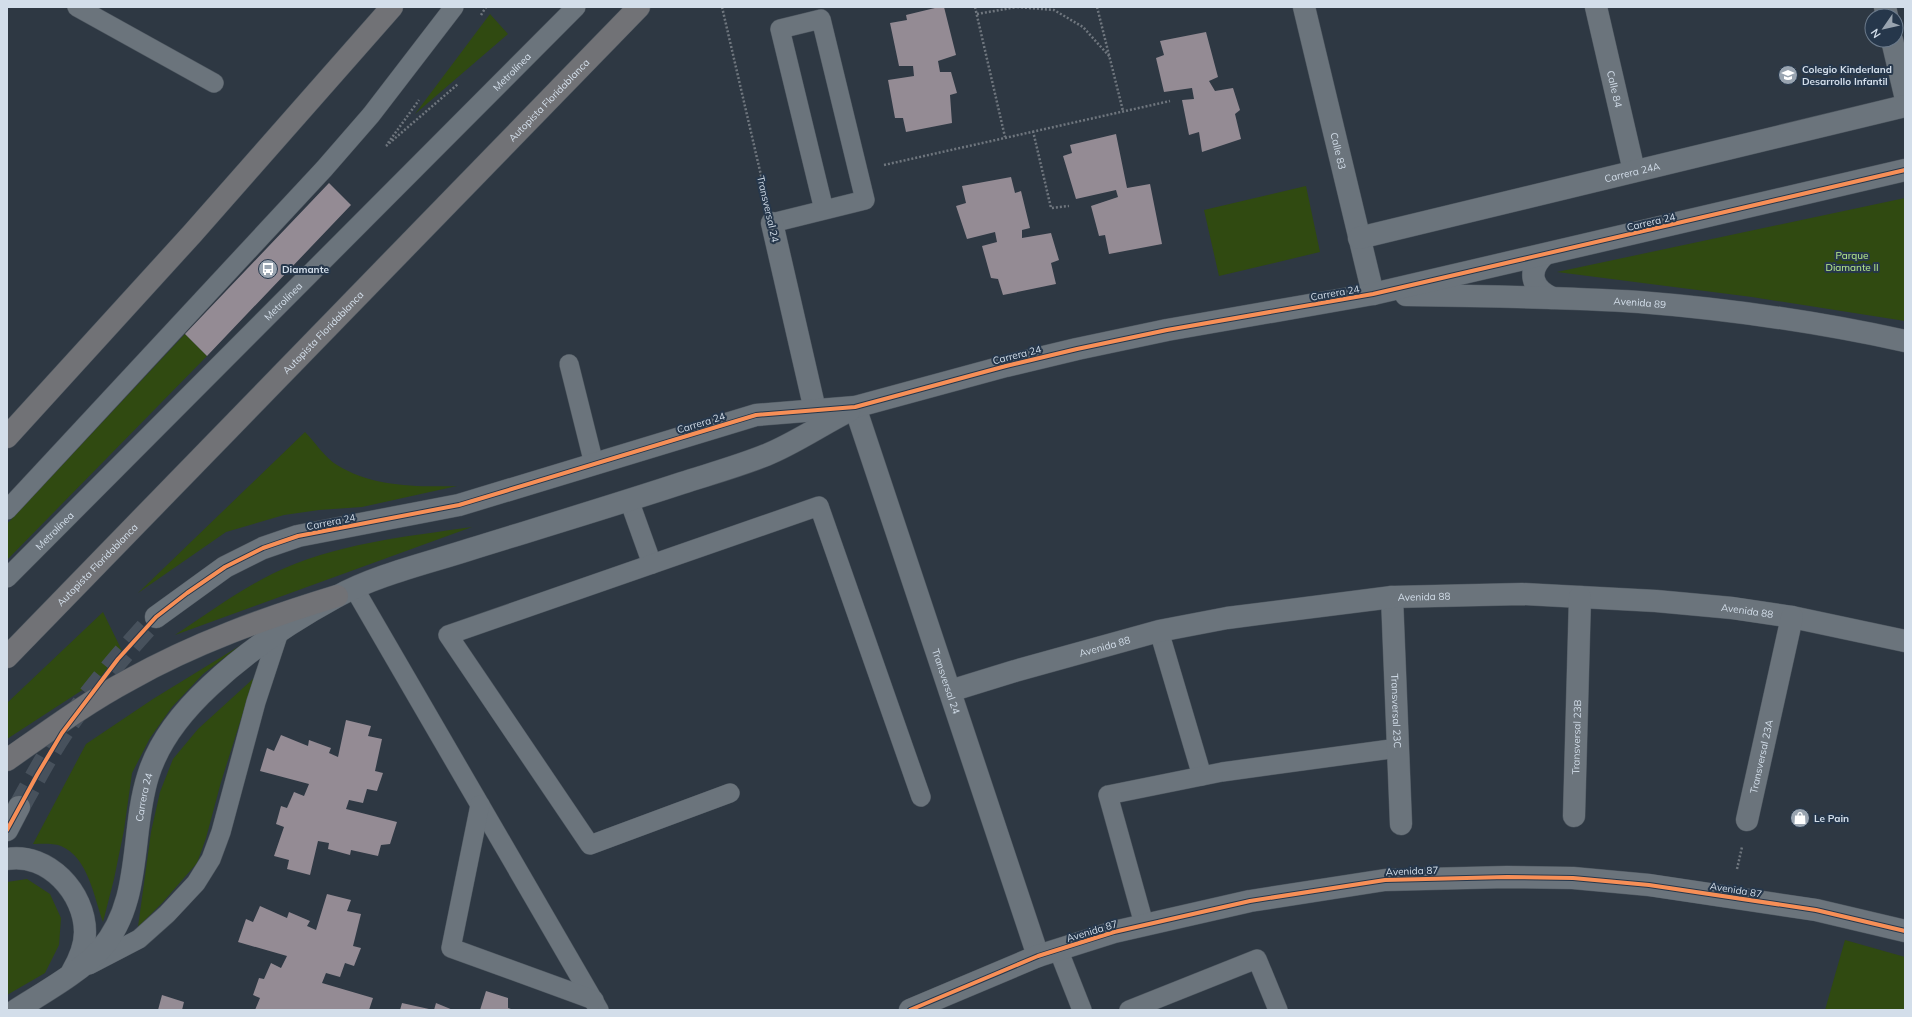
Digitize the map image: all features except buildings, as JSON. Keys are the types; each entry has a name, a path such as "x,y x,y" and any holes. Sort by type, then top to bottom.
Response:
{"highway":[{"path":"7,437 192,234 392,7"},
{"name":"Autopista Floridablanca","path":"7,657 639,7"},
{"path":"7,760 81,708 127,680 168,659 240,628 346,592"}],"street":[{"name":"Calle 83","path":"1304,7 1373,294"},
{"name":"Calle 84","path":"1596,7 1634,171"},
{"path":"1894,48 1905,95"},
{"name":"Carrera 24A","path":"1359,238 1905,106"},
{"name":"Carrera 24","path":"156,617 225,567 263,548 298,536 459,505 756,415 855,407 1006,366 1078,349 1167,330 1373,294 1905,170"},
{"name":"Transversal 24","path":"772,223 816,410"},
{"path":"1544,255 1537,261 1534,269 1534,279 1537,288 1543,294 1552,298"},
{"name":"Avenida 89","path":"1373,294 1552,298 1639,302 1724,311 1809,323 1905,341"},
{"name":"Transversal 24","path":"855,407 950,691 1048,953"},
{"name":"Carrera 24","path":"16,1010 70,975 100,950 116,928 124,910 129,893 145,788 158,751 171,729 209,686 279,632 346,592 406,569 768,455 855,407"},
{"name":"Avenida 88","path":"950,691 1029,667 1159,631 1227,618 1392,597 1522,594 1656,601 1732,608 1792,617 1905,641"},
{"name":"Transversal 23C","path":"1392,597 1401,824"},
{"name":"Transversal 23B","path":"1574,816 1580,597"},
{"name":"Transversal 23A","path":"1747,820 1792,617"},
{"path":"7,830 19,807"},
{"path":"7,859 35,862 56,872 72,889 82,909 85,932 81,955 70,975"},
{"name":"Avenida 87","path":"923,1007 1048,953 1144,924 1250,901 1391,880 1507,877 1573,878 1649,885 1816,910 1905,931"}],"lane":[{"path":"78,7 214,83"},
{"path":"7,510 324,169 371,115 454,7"},
{"name":"Metrolínea","path":"7,578 576,7"},
{"path":"772,223 865,200 822,19 780,29 824,210"},
{"path":"569,364 594,464"},
{"path":"629,500 652,564"},
{"path":"730,794 590,845 448,635 819,506 921,797"},
{"path":"346,592 480,805 597,1005"},
{"path":"1159,631 1202,776"},
{"path":"70,975 139,939 167,914 196,882 211,859 221,832 254,709 279,632"},
{"path":"1144,924 1108,795 1202,776 1398,748"},
{"path":"480,805 451,948 597,1005"},
{"path":"1048,953 1082,1010"},
{"path":"1129,1010 1257,959 1278,1010"}],"path":[{"path":"975,7 1005,138"},
{"path":"977,14 1017,7 1054,10 1083,27 1110,57"},
{"path":"1097,7 1123,111"},
{"path":"858,170 1170,101"},
{"path":"1033,131 1051,208 1069,206"},
{"path":"1731,897 1747,820"}],"green space":[{"path":"490,14 508,34 415,114"},
{"path":"1306,186 1320,252 1219,276 1204,210"},
{"name":"Parque Diamante II","path":"1905,198 1905,321 1752,297 1557,272"},
{"path":"185,334 207,356 7,560 7,524"},
{"path":"305,432 333,462 365,478 380,482 411,486 457,486 362,507 319,510 284,515 226,532 138,593"},
{"path":"472,527 175,635 247,588 296,563 345,548 396,538"},
{"path":"103,612 127,661 7,739 7,703"},
{"path":"241,645 203,674 172,707 150,738 132,773 124,830 103,922 89,879 78,859 70,851 58,845 33,844 86,744 153,699"},
{"path":"254,678 221,782 206,838 197,863 163,902 138,927 151,832 160,792 173,759 198,729"},
{"path":"27,879 50,894 61,918 59,945 45,973 7,995 7,882"},
{"path":"1845,940 1905,957 1905,1010 1825,1010"}],"tunnel":[{"path":"19,807 50,751 73,717 107,673 156,617"}],"cycle path":[{"path":"7,830 62,733 118,659 156,617 187,593 225,567 263,548 298,536 459,505 756,415 855,407 1006,366 1077,349 1167,330 1373,294 1905,170"},
{"path":"910,1010 1038,956 1114,932 1250,901 1385,880 1507,877 1573,878 1649,885 1816,910 1905,931"}],"place":[{"name":"Colegio Kinderland Desarrollo Infantil","path":"1788,75"},
{"name":"Diamante","path":"268,269"},
{"name":"Le Pain","path":"1800,818"}]}
